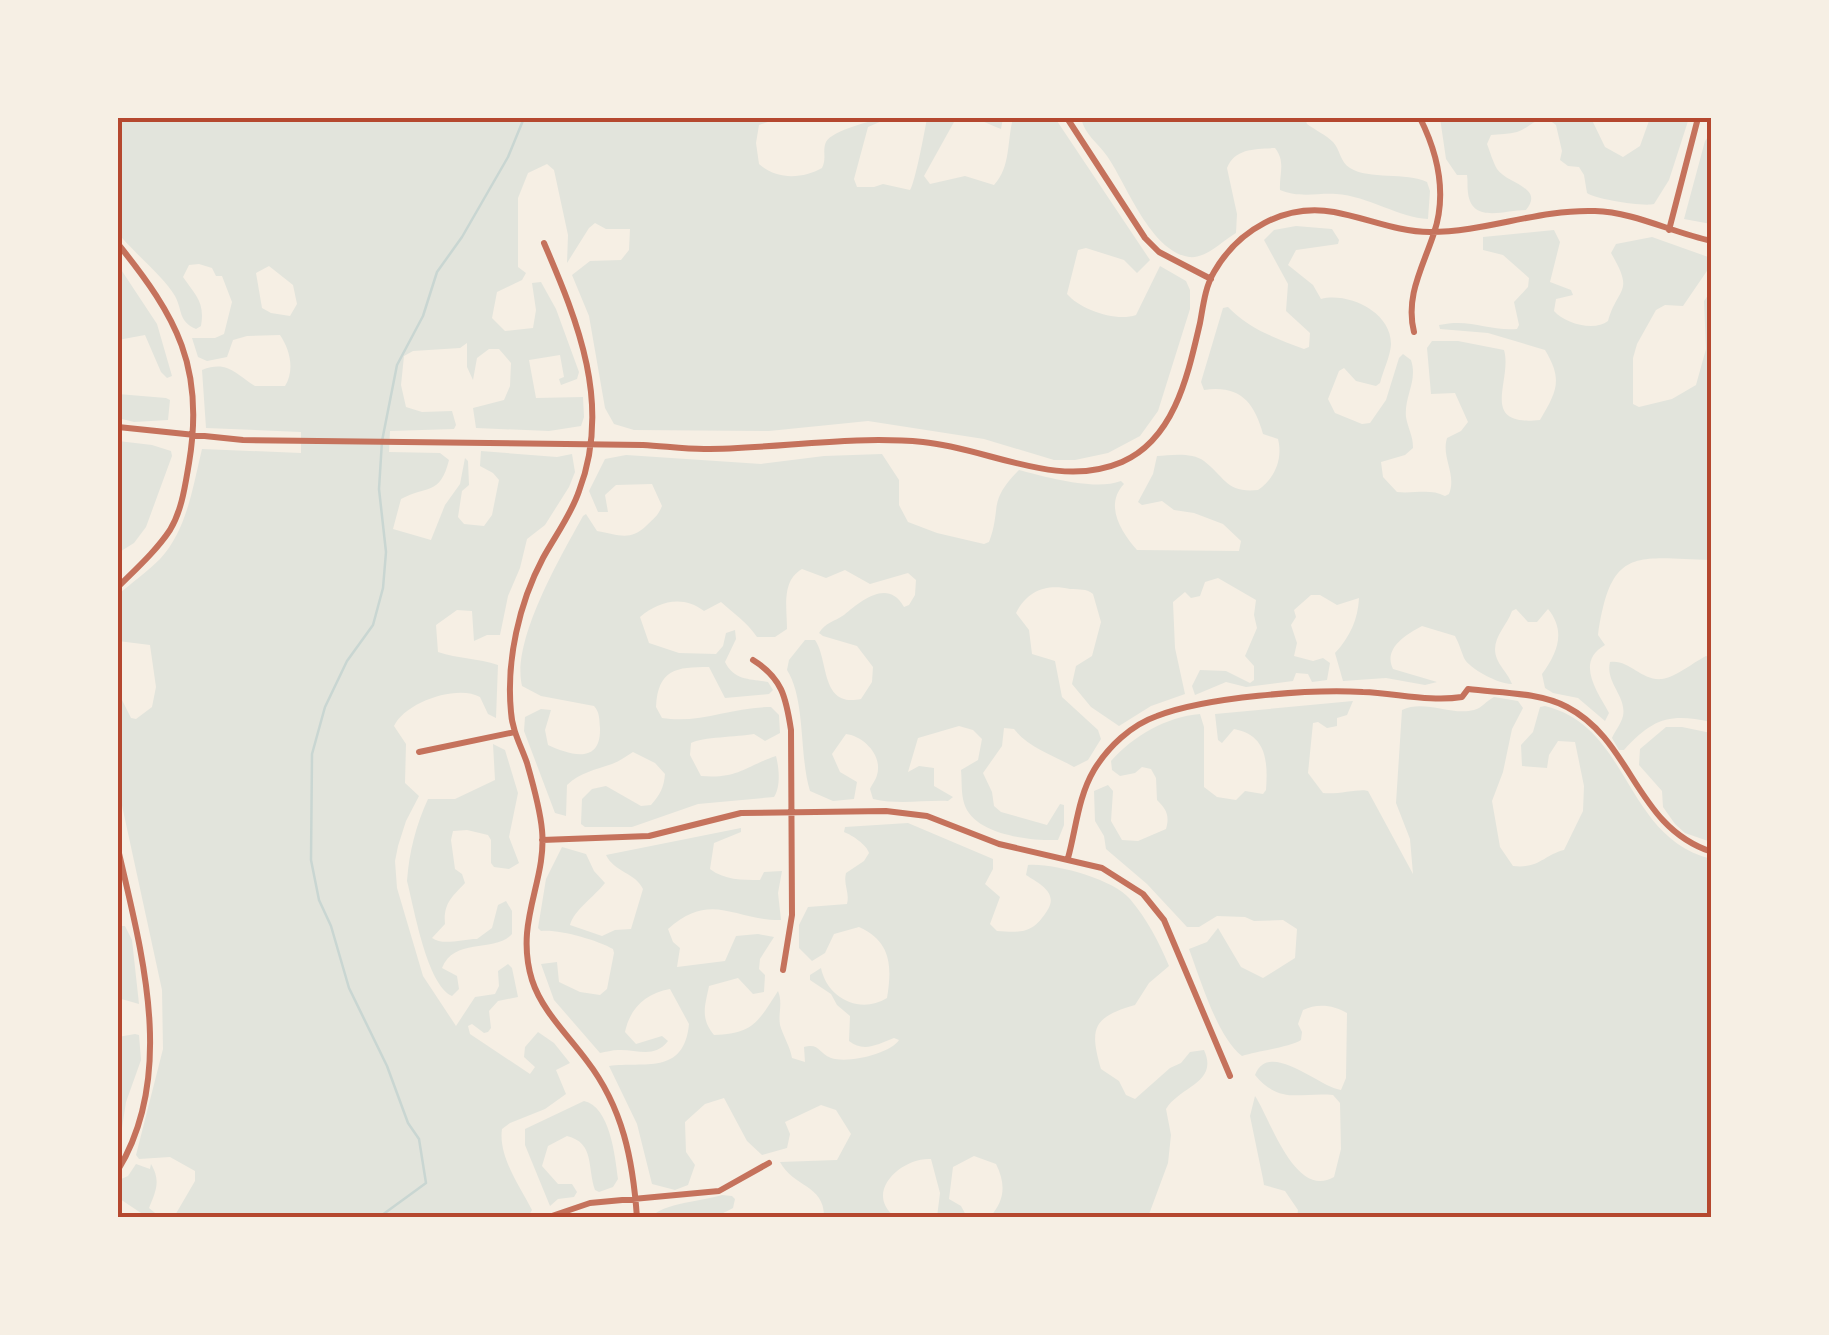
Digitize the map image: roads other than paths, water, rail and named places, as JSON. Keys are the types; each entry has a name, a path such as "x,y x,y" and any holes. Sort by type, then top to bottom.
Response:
{"street":[{"path":"1068,118 1145,238 1159,252 1210,280"},
{"path":"1414,332 1410,303 1435,232 1441,202 1438,161 1420,118"},
{"path":"1668,230 1698,118"},
{"path":"118,426 243,440 702,449 874,438 926,442 1064,473 1088,473 1126,461 1157,435 1179,401 1210,280 1237,240 1272,220 1295,212 1335,212 1407,231 1463,232 1518,218 1600,211 1712,241"},
{"path":"544,242 590,371 594,398 590,445 579,493 532,580 510,670 511,716 537,802 542,840 525,928 531,976 546,1008 592,1066 616,1111 631,1155 637,1218"},
{"path":"118,244 157,296 184,349 194,397 194,436 172,528 118,587"},
{"path":"753,660 773,672 788,707 791,730 792,915 783,970"},
{"path":"1068,858 1079,806 1096,767 1130,730 1156,716 1198,705 1272,696 1361,691 1445,699 1462,697 1468,689 1563,704 1582,716 1602,734 1663,824 1684,841 1712,852"},
{"path":"419,752 515,732"},
{"path":"542,840 629,838 725,815 916,813 1000,844 1068,858 1117,875 1154,906 1171,934 1230,1076"},
{"path":"118,848 150,1017 148,1078 131,1142 118,1170"},
{"path":"546,1218 590,1203 719,1190 769,1163"}],"waterway":[{"path":"378,1218 426,1183 419,1139 408,1123 387,1066 349,988 319,900 311,860 312,754 325,707 347,661 373,625 383,588 386,552 379,489 382,441 397,365 423,316 437,272 508,157 524,118"}]}
